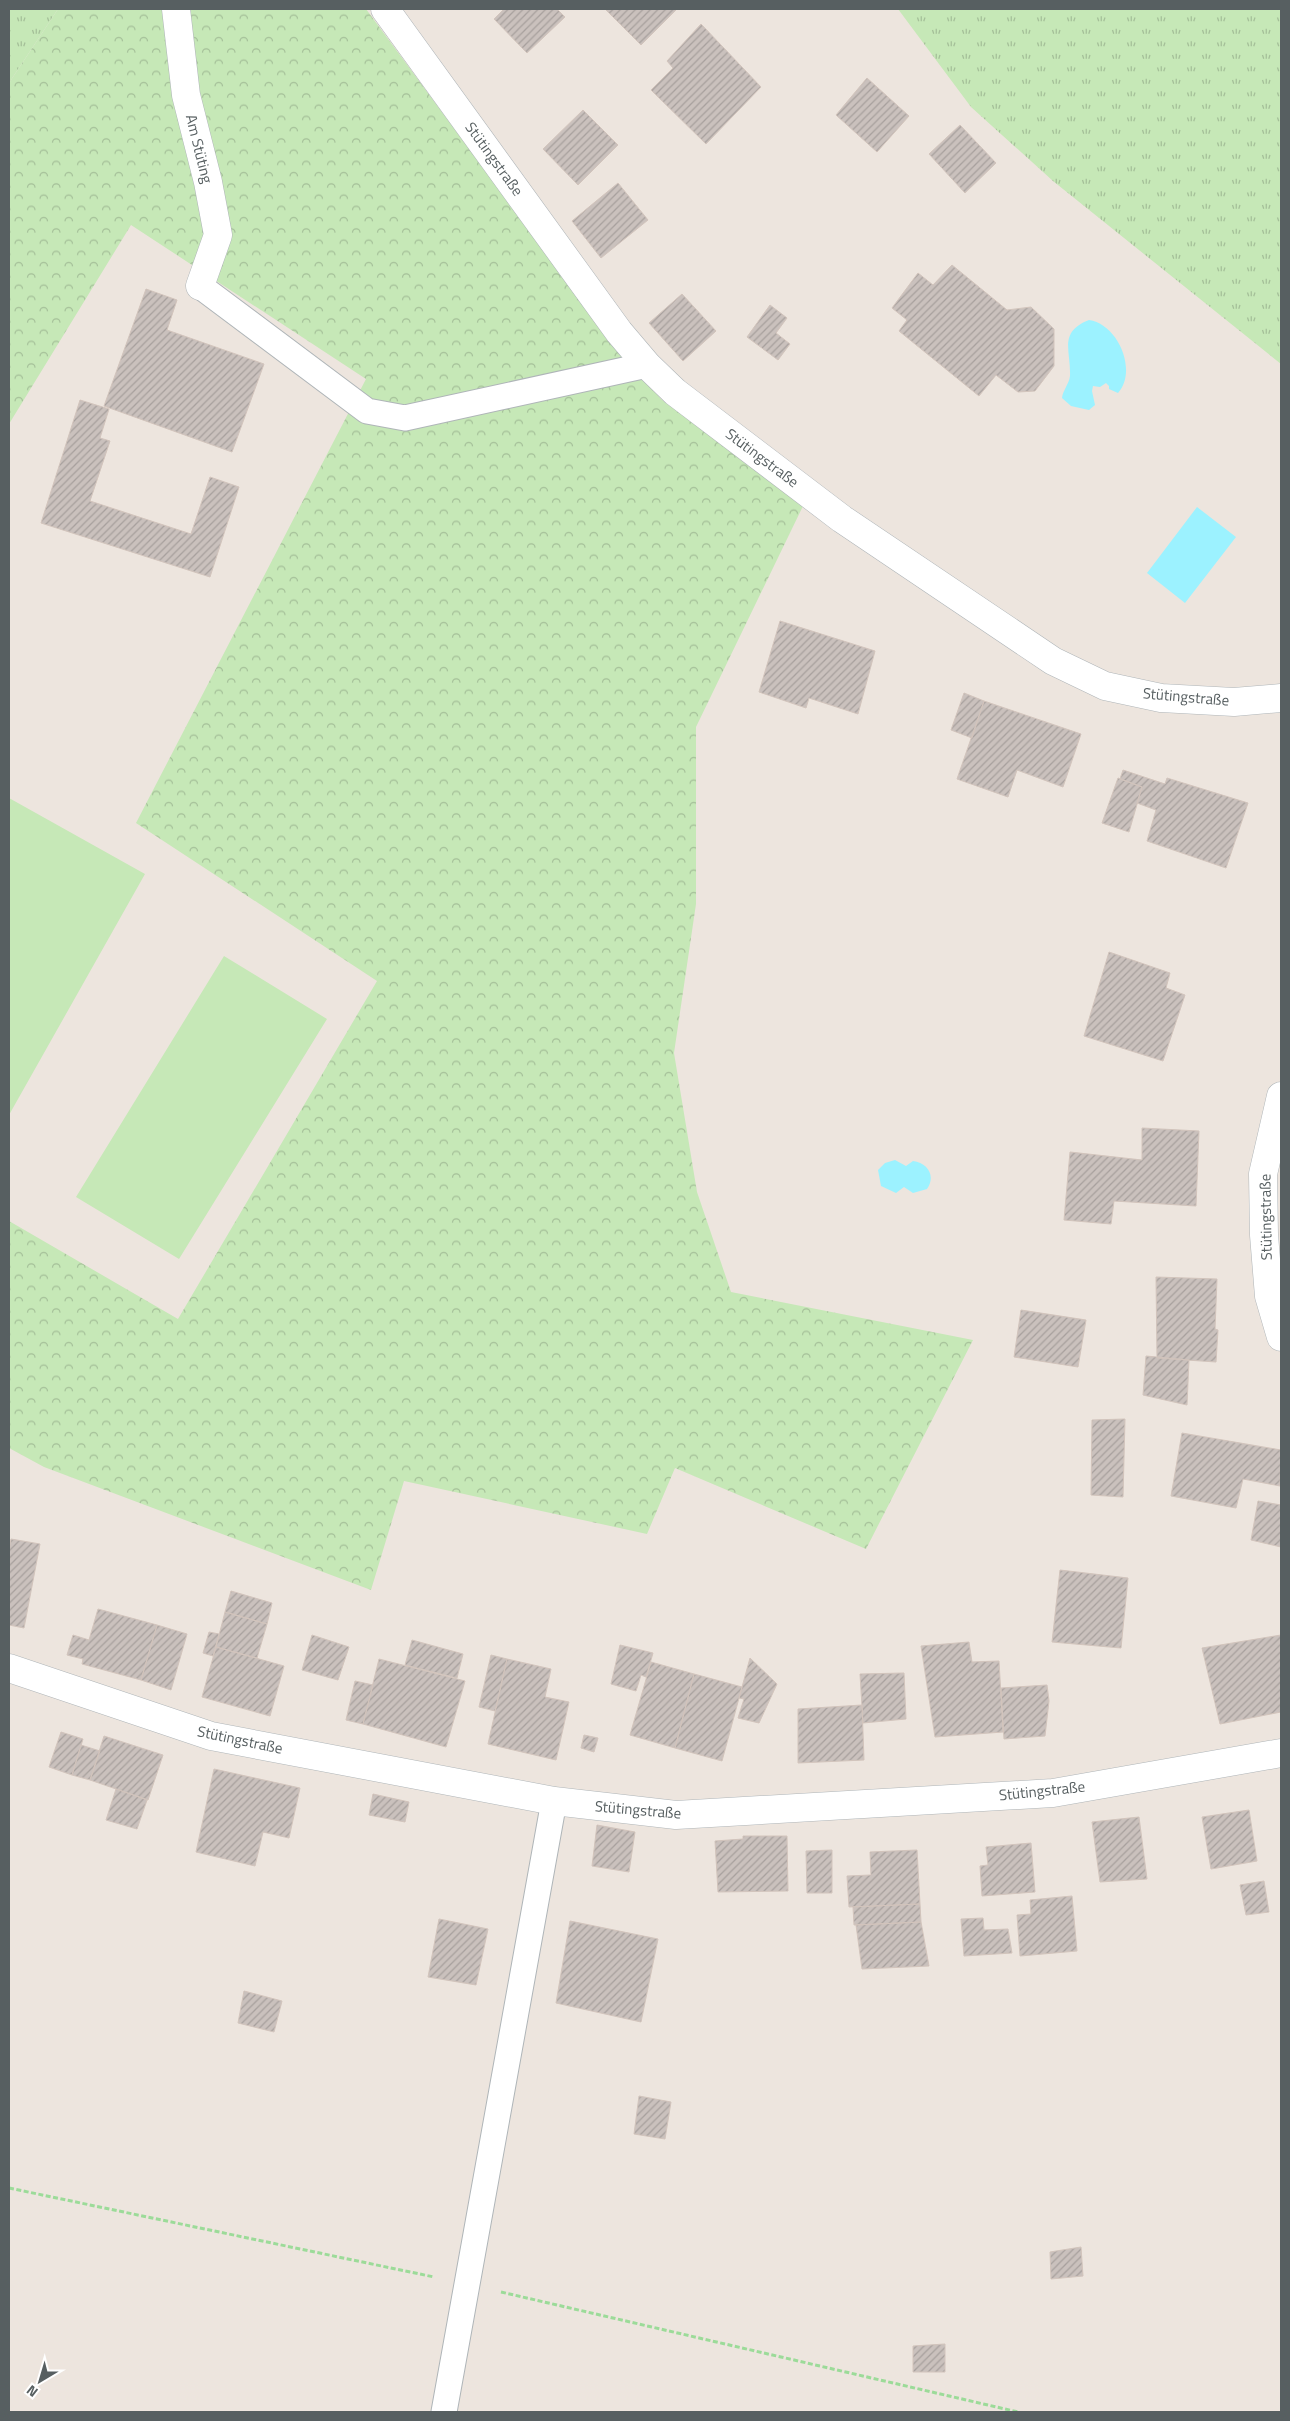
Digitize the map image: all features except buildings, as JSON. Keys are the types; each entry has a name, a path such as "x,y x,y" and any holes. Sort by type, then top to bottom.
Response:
{"street":[{"name":"Am Stüting","path":"176,9 186,95 208,182 218,235 200,286"},
{"name":"Stütingstraße","path":"385,9 619,332 647,365 675,392 842,519 1053,662 1105,686 1161,698 1234,702 1281,698"},
{"name":"Stütingstraße","path":"1281,1096 1263,1174 1264,1235 1269,1296 1281,1337"},
{"name":"Stütingstraße","path":"9,1668 211,1736 554,1801 676,1816 1053,1793 1281,1753"}],"lane":[{"path":"200,286 367,411 405,418 647,365"},
{"path":"444,2412 554,1801"}],"path":[{"path":"9,2188 467,2284 1018,2412"}],"green space":[{"path":"9,9 58,9 9,83"},
{"path":"58,9 366,9 596,321 661,399 803,506 696,727 696,904 674,1053 697,1192 731,1292 973,1340 866,1549 675,1468 647,1534 404,1481 371,1590 44,1467 9,1448 9,1221 178,1319 377,981 136,823 366,379 131,225 9,424 9,83"},
{"path":"898,9 1281,9 1281,364 1053,181 971,107"},
{"path":"9,798 145,874 9,1115"},
{"path":"224,956 327,1019 179,1259 76,1197"}],"water":[{"path":"1089,320 1099,323 1109,330 1116,339 1122,350 1126,373 1124,384 1118,393 1109,389 1106,383 1100,387 1093,386 1092,391 1095,405 1089,410 1071,406 1062,398 1070,376 1068,343 1070,336 1073,330"},
{"path":"1197,507 1236,537 1185,603 1147,573"},
{"path":"895,1160 906,1166 913,1161 923,1164 929,1171 931,1179 927,1189 913,1193 904,1187 896,1193 881,1186 878,1170 885,1163"}]}
